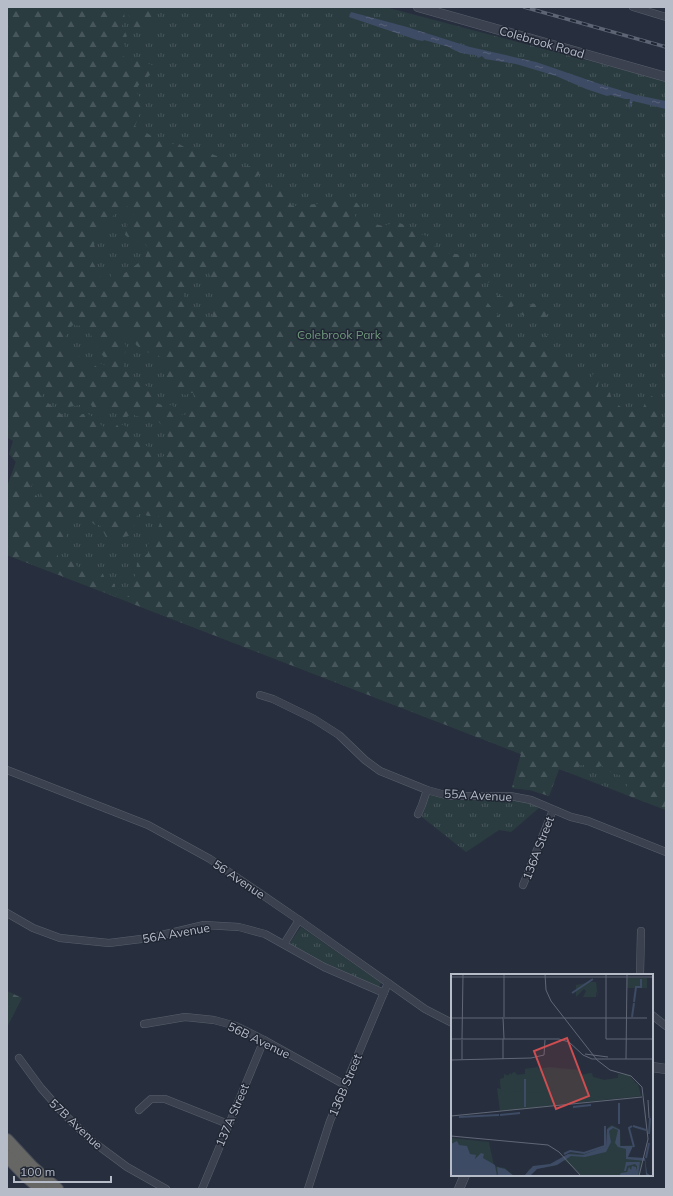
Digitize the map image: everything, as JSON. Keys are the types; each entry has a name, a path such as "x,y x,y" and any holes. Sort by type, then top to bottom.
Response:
{"highway":[{"path":"7,1140 32,1167 57,1189"},
{"path":"7,1156 41,1189"}],"street":[{"name":"Colebrook Road","path":"418,7 666,77"},
{"path":"633,7 666,17"},
{"name":"55A Avenue","path":"260,696 273,699 314,719 339,735 365,760 380,771 427,790 448,796 510,796 531,800 571,817 588,821 666,852"},
{"name":"56 Avenue","path":"7,770 148,825 210,860 299,920 425,1009 451,1022"},
{"path":"418,814 427,790"},
{"name":"136A Street","path":"524,885 553,810"},
{"name":"56A Avenue","path":"7,913 33,928 60,938 109,943 148,938 204,926 239,926 265,934 324,968 384,993"},
{"path":"284,944 299,920"},
{"path":"640,974 641,931"},
{"name":"136B Street","path":"308,1189 330,1121 388,983"},
{"path":"653,1016 666,1026"},
{"name":"56B Avenue","path":"144,1024 185,1017 214,1020 236,1026 345,1085"},
{"name":"137A Street","path":"202,1189 264,1040"},
{"name":"57B Avenue","path":"20,1058 40,1088 63,1114 92,1141 127,1167 166,1189"},
{"path":"653,1067 666,1069"},
{"path":"139,1110 151,1099 165,1099 228,1124"},
{"path":"459,1189 465,1176"}],"green space":[{"name":"Colebrook Park","path":"7,7 385,7 666,81 666,810 559,769 549,796 530,790 512,788 521,754 7,555 7,487 16,462 9,454 16,437 7,433"},
{"name":"Colebrook Park","path":"7,7 159,7 152,30 145,32 136,31 132,25 127,9 124,12 125,21 120,29 124,30 127,36 123,41 125,46 121,54 122,56 136,61 140,60 154,66 149,71 150,75 138,86 137,93 144,103 135,126 155,138 166,138 172,144 179,144 186,148 204,148 209,153 217,156 223,162 229,161 242,167 252,166 260,171 259,175 248,181 250,188 258,190 266,189 271,187 272,180 275,176 283,178 286,187 293,193 290,202 292,206 317,204 323,201 334,200 337,196 357,203 360,207 355,215 356,219 383,226 397,222 415,229 420,234 433,238 436,242 434,248 437,252 465,255 469,259 469,267 476,274 484,271 491,275 490,281 487,284 484,282 481,284 481,290 484,292 491,292 498,296 519,299 520,305 513,306 508,311 502,308 498,303 488,300 487,302 504,322 505,326 511,329 518,340 542,343 548,335 557,332 559,338 552,343 550,348 556,358 561,358 564,360 573,372 586,379 589,380 594,373 597,373 599,376 598,387 606,388 610,393 612,400 622,408 630,412 635,410 641,412 646,401 651,396 656,399 659,414 666,424 666,810 624,794 628,782 622,776 612,773 602,766 593,771 586,765 581,765 571,773 559,769 549,796 530,790 512,788 521,754 128,602 127,597 131,594 133,589 131,582 136,574 137,563 148,553 147,546 157,531 161,520 158,516 148,516 140,513 134,519 135,524 129,536 118,538 114,541 107,539 100,525 95,525 87,518 80,521 74,519 67,522 67,542 58,552 58,557 64,560 72,561 80,569 85,570 88,573 99,571 103,574 106,582 115,584 115,593 119,598 7,555 7,487 16,462 9,454 13,441 8,438","holes":["130,206 136,211 128,222 125,235 130,239 146,244 147,252 145,258 125,273 111,273 110,281 104,282 92,261 93,255 98,253 94,245 97,236 110,221 117,209","206,272 208,272 211,277 210,284 217,292 220,299 215,306 211,321 208,323 199,319 192,305 183,295 184,290 189,283","73,325 82,326 91,335 99,351 107,361 105,365 99,363 90,370 84,359 69,352 64,342 67,331","121,329 127,330 132,335 136,345 145,352 154,353 164,359 163,368 168,389 186,395 193,393 194,397 185,415 180,414 172,405 159,404 155,400 151,388 131,377 125,369 121,356 125,353 127,348 119,333","43,393 51,393 57,403 69,407 90,403 94,410 119,413 122,421 131,414 158,421 166,430 168,438 164,456 159,460 153,449 138,442 128,427 120,424 113,430 102,426 96,419 88,414 82,414 76,420 68,420 41,397","33,483 43,497 53,499 52,503 38,498 31,487"]},
{"path":"532,304 538,304 529,314 522,315 525,308"},
{"path":"538,308 544,309 547,314 547,317 540,322 537,318"},
{"path":"426,792 510,798 540,807 511,832 499,830 466,852 422,817"},
{"path":"301,927 381,983 378,988 329,966 289,944"},
{"path":"7,991 22,998 7,1027"}],"water":[{"path":"351,12 407,27 470,47 536,62 636,95 666,101 666,109 633,101 629,109 630,99 611,95 607,96 556,76 516,64 485,59 482,56 478,58 476,55 462,53 449,47 424,40 417,40 349,17"}],"railway":[{"path":"524,7 666,47"}]}
